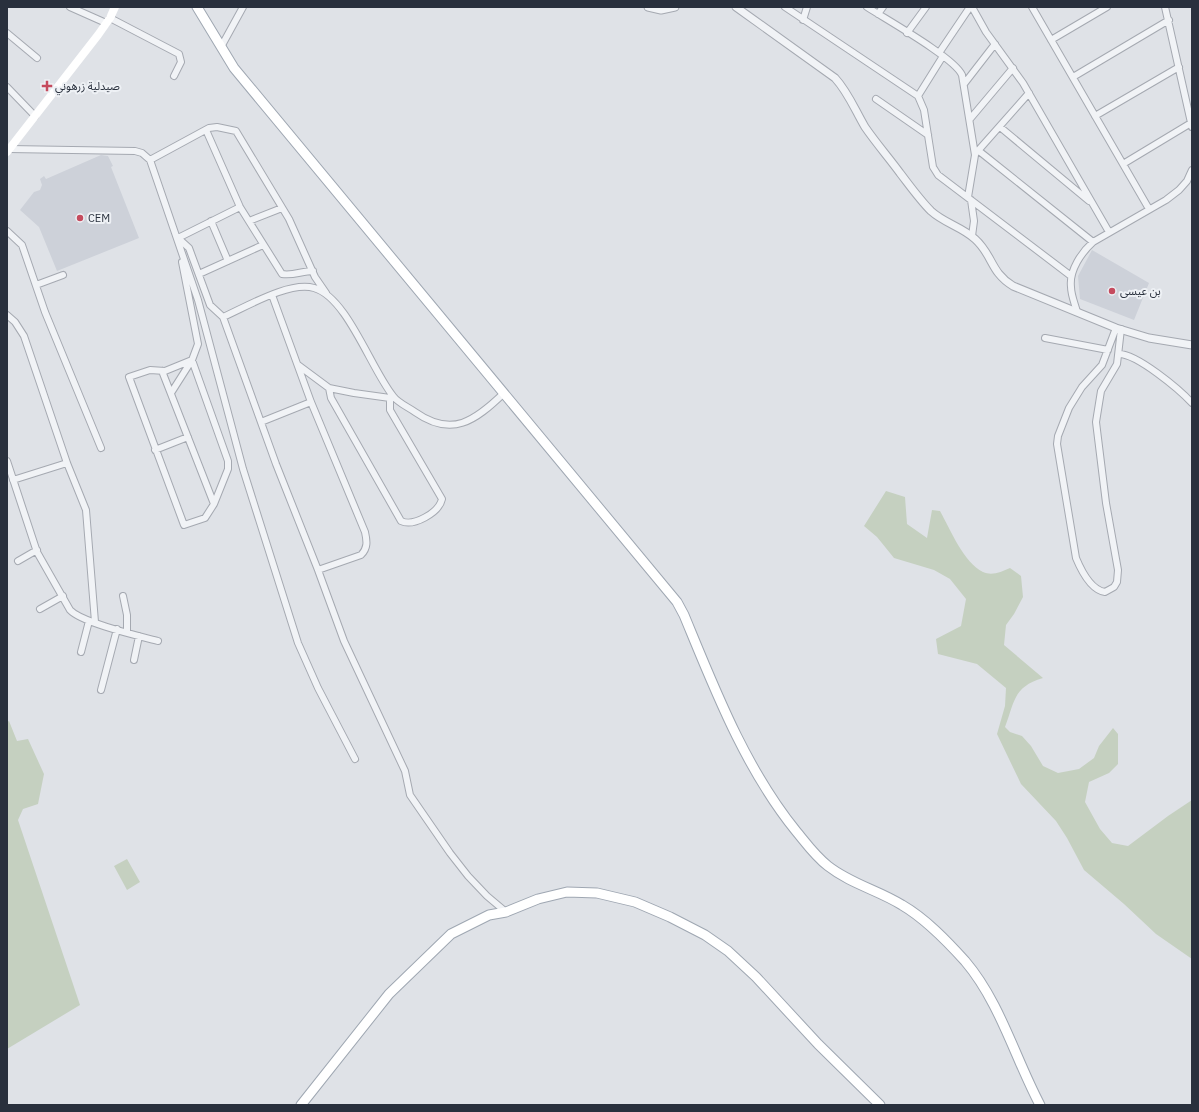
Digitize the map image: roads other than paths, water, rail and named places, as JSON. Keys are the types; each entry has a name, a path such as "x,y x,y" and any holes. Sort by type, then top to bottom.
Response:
{"main road":[{"path":"8,151 108,21 115,7"},
{"path":"197,7 234,68 676,602 684,615 728,720 777,808 809,848 844,878 902,905 933,928 965,961 990,996 1040,1105"},
{"path":"301,1105 389,994 451,934 489,914 506,912 538,899 567,892 605,895 635,902 670,917 705,935 728,951 756,977 818,1044 880,1105"}],"street":[{"path":"70,7 108,21 179,54 181,62 174,76"},
{"path":"221,47 243,7"},
{"path":"648,7 661,10 675,7"},
{"path":"736,7 835,78 847,93 869,132 922,200 940,218 972,236 981,245 996,273 1002,279 1013,286 1119,329 1149,338 1192,345"},
{"path":"785,7 918,96 924,110 935,171 1071,276"},
{"path":"803,20 807,7"},
{"path":"867,7 960,69 977,152 970,198 974,221 972,236"},
{"path":"878,14 884,7"},
{"path":"907,33 926,7"},
{"path":"918,96 941,55 971,7 1029,93 1109,232"},
{"path":"1032,7 1149,209"},
{"path":"1051,40 1107,7"},
{"path":"1123,164 1192,125 1165,7"},
{"path":"1073,77 1169,20"},
{"path":"7,33 37,58"},
{"path":"964,84 995,44"},
{"path":"1095,116 1179,67"},
{"path":"970,119 1013,68"},
{"path":"7,87 35,116"},
{"path":"977,152 1029,93"},
{"path":"876,99 928,135"},
{"path":"150,160 206,130 217,127 232,130 239,134 289,219 313,271 328,296 344,314 392,398 390,410 442,499 441,504 437,509 416,522 407,524 401,521 331,398 329,388"},
{"path":"1000,127 1093,204"},
{"path":"206,130 240,207 282,274 291,276 304,271 313,271"},
{"path":"8,151 135,152 142,153 150,160 198,300 243,468 298,643 318,688 355,759"},
{"path":"977,152 1093,242"},
{"path":"1077,312 1071,287 1071,276 1085,249 1093,242 1178,190 1187,181 1192,170"},
{"path":"178,238 240,207"},
{"path":"249,221 282,208"},
{"path":"210,221 228,261"},
{"path":"7,231 22,245 85,412 101,448"},
{"path":"178,238 189,248 210,305 223,317 261,422 348,650 379,712 405,771 410,795 450,853 468,876 487,896 506,912"},
{"path":"171,393 192,360 198,344 178,238"},
{"path":"199,274 263,245"},
{"path":"36,285 63,276"},
{"path":"223,317 272,295 295,288 313,288 328,296"},
{"path":"272,295 311,402 365,532 367,541 365,550 361,555 318,570"},
{"path":"7,315 15,322 24,336 87,517 92,621 81,652"},
{"path":"1119,329 1119,354 1117,364 1101,391 1096,422 1106,503 1118,570 1117,582 1114,587 1105,592 1096,589 1079,566 1076,558 1057,444 1058,436 1069,408 1082,387 1102,365 1119,329"},
{"path":"1045,338 1108,350"},
{"path":"1119,354 1134,357 1184,395 1192,403"},
{"path":"192,360 228,461 228,469 214,504 205,518 184,525 129,377 150,370 162,372 192,360"},
{"path":"298,365 329,388 392,398 430,422 449,426 477,417 504,394"},
{"path":"162,372 214,504"},
{"path":"261,422 311,402"},
{"path":"156,450 188,437"},
{"path":"7,461 37,550 62,596 74,614 158,641"},
{"path":"13,480 67,463"},
{"path":"18,562 37,550"},
{"path":"40,608 62,596"},
{"path":"123,596 127,615 127,632"},
{"path":"101,690 117,629"},
{"path":"134,660 139,636"}],"place":[{"name":"صيدلية زرهوني","path":"47,86"},
{"name":"CEM","path":"80,218"},
{"name":"بن عيسى","path":"1112,291"}]}
